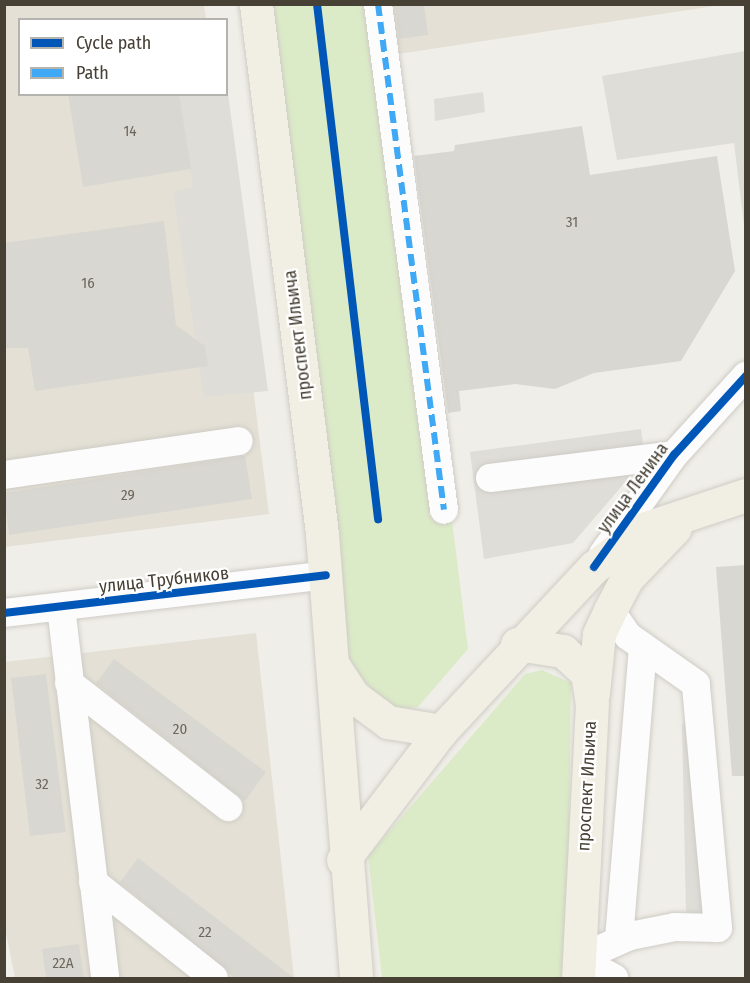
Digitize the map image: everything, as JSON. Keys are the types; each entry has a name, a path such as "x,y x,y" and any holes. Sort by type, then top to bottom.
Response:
{"main road":[{"name":"проспект Ильича","path":"256,4 326,575 343,860 356,978"},
{"name":"улица Ленина","path":"343,860 441,731 518,644 594,567 645,528 697,507 746,495"},
{"path":"592,704 599,634 609,610 642,560 697,507"},
{"name":"проспект Ильича","path":"518,644 563,651 577,660 587,674 592,704 578,969"},
{"name":"проспект Ильича","path":"333,665 353,696 388,722 441,731"}],"street":[{"path":"378,4 444,510"},
{"name":"улица Ленина","path":"594,567 674,455 746,376"},
{"path":"4,475 239,441"},
{"path":"490,478 674,455"},
{"name":"улица Трубников","path":"4,613 326,575"},
{"path":"61,607 105,978"},
{"path":"578,969 619,939 675,927 718,928 696,684 643,646 609,610"},
{"path":"619,939 643,646"},
{"path":"69,683 228,807"},
{"path":"93,882 214,978"},
{"path":"578,969 614,978"}],"shaded area":[{"path":"378,4 721,5 385,56"},
{"path":"4,5 204,5 206,18 18,18 18,96 216,96 269,514 5,547"},
{"path":"746,51 745,234 734,143 617,160 602,76"},
{"path":"483,92 485,112 435,121 434,99"},
{"path":"228,93 268,391 204,397 173,192 193,187 178,96 228,96"},
{"path":"641,429 645,459 573,543 484,559 470,452"},
{"path":"256,633 294,978 15,978 4,923 4,662"},
{"path":"689,715 706,913 686,913 682,725"}],"green space":[{"path":"268,5 378,5 407,157 468,649 418,707 390,710 347,661"},
{"path":"542,670 571,683 567,978 382,978 368,856 525,674"}],"building":[{"path":"395,4 424,4 428,35 399,39"},
{"path":"68,96 179,96 191,169 83,187"},
{"path":"582,126 590,175 717,156 735,271 681,361 594,373 555,389 515,384 459,391 461,411 448,413 414,156 454,151 455,145"},
{"path":"164,221 176,325 205,346 208,366 35,391 28,348 4,348 4,243"},
{"path":"245,456 252,499 9,535 4,493"},
{"path":"746,565 746,776 732,776 716,567"},
{"path":"114,659 266,772 245,801 96,683"},
{"path":"46,674 66,832 30,836 11,678"},
{"path":"138,858 294,978 235,978 120,882"},
{"path":"79,944 84,978 46,978 42,949"}],"marked path":[{"path":"378,4 444,510"}],"cycle path":[{"path":"317,4 378,519"},
{"path":"594,567 674,455 746,376"},
{"path":"4,613 326,575"}]}
